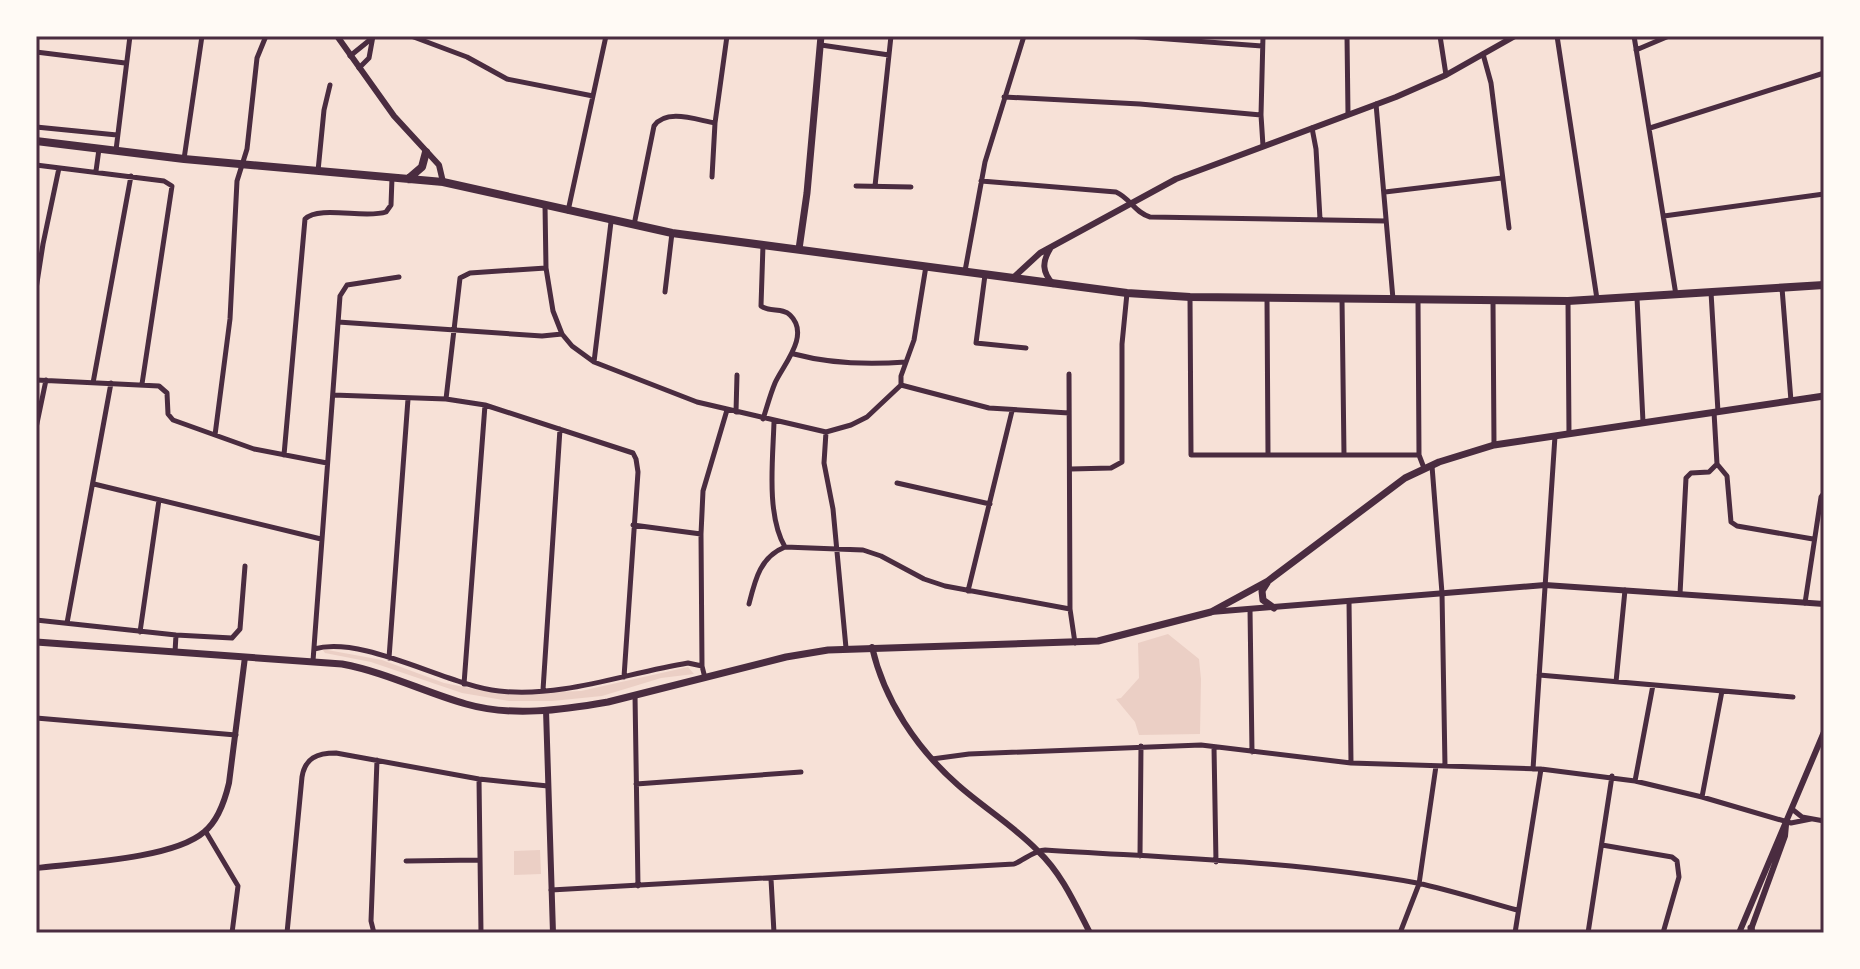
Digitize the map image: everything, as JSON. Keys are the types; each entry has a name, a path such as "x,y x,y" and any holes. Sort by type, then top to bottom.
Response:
{"main road":[{"path":"799,249 821,40"},
{"path":"36,141 241,165 443,182 611,222 672,233 1127,293 1190,297 1493,302 1637,298 1824,285"},
{"path":"407,179 422,167 426,152"},
{"path":"36,642 313,661 368,670 479,707 546,710 580,707 786,657 846,648 1098,641 1211,612 1268,581 1384,492 1428,466 1466,452 1494,445 1824,396"},
{"path":"1268,581 1262,596 1265,603 1274,608"}],"street":[{"path":"116,151 130,36"},
{"path":"184,159 202,36"},
{"path":"215,435 230,319 237,181 247,149 257,58 266,36"},
{"path":"337,36 394,116 441,169 443,182"},
{"path":"411,36 467,57 516,82 593,96"},
{"path":"568,211 606,36"},
{"path":"712,177 715,123 727,36"},
{"path":"875,186 891,36"},
{"path":"965,271 981,181 1024,36"},
{"path":"1127,36 1262,46"},
{"path":"1263,36 1263,146"},
{"path":"1347,36 1348,114"},
{"path":"1440,36 1446,75"},
{"path":"1010,278 1020,274 1040,253 1184,175 1446,75 1515,36"},
{"path":"1557,36 1597,300"},
{"path":"1634,36 1676,295"},
{"path":"1636,50 1669,36"},
{"path":"350,56 372,37"},
{"path":"359,68 369,58 372,37"},
{"path":"821,40 889,55"},
{"path":"36,52 125,63"},
{"path":"1483,54 1491,83 1509,228"},
{"path":"1650,128 1824,73"},
{"path":"318,172 330,85"},
{"path":"1004,97 1140,104 1261,115"},
{"path":"1376,104 1393,300"},
{"path":"634,226 657,121 667,116 715,123"},
{"path":"36,127 117,135"},
{"path":"1312,128 1320,219"},
{"path":"96,171 99,149"},
{"path":"36,165 164,181 172,186 142,384"},
{"path":"36,289 39,243 59,168"},
{"path":"93,383 131,176"},
{"path":"284,455 305,219 313,213 373,215 386,212 391,205 392,178"},
{"path":"1385,192 1502,178"},
{"path":"981,181 1116,192 1141,214 1150,217 1386,221"},
{"path":"856,186 911,187"},
{"path":"1664,216 1824,194"},
{"path":"545,205 546,268 553,311 562,334 581,355 697,402 826,432 867,417 901,385 901,376 918,324 927,265"},
{"path":"594,362 611,222"},
{"path":"665,292 672,233"},
{"path":"763,245 760,303 764,309 784,311 793,318 796,332 794,354 776,382 763,419"},
{"path":"1050,249 1044,266 1053,284"},
{"path":"446,399 458,284 465,274 546,268"},
{"path":"985,274 976,343 1026,348"},
{"path":"313,661 340,296 344,287 399,277"},
{"path":"1782,288 1791,401"},
{"path":"1711,292 1717,464 1727,476 1729,518 1733,525 1813,539"},
{"path":"1071,469 1111,468 1122,462 1122,344 1127,293"},
{"path":"1190,297 1191,455 1419,455"},
{"path":"1267,298 1268,455"},
{"path":"1637,298 1643,423"},
{"path":"1342,299 1344,455"},
{"path":"1418,301 1419,455 1428,466 1442,593 1445,766"},
{"path":"1568,301 1569,434"},
{"path":"1493,302 1494,445"},
{"path":"338,322 542,336 562,334"},
{"path":"794,354 820,361 906,362"},
{"path":"1069,374 1070,609 1075,644"},
{"path":"736,412 737,375"},
{"path":"36,380 159,386 166,391 168,414 173,420 254,449 327,463"},
{"path":"36,428 46,380"},
{"path":"67,623 111,383"},
{"path":"901,385 967,404 1012,411 1069,413"},
{"path":"333,395 446,399 485,405 627,450 635,456 638,467 624,677"},
{"path":"389,658 408,399"},
{"path":"464,684 485,405"},
{"path":"705,678 702,666 701,534 706,478 727,410"},
{"path":"968,591 1012,411"},
{"path":"774,421 774,508 779,537 785,547"},
{"path":"543,690 560,429"},
{"path":"826,432 824,463 833,509 846,648"},
{"path":"1533,769 1555,436"},
{"path":"1680,594 1686,478 1691,473 1709,472 1717,464"},
{"path":"897,483 990,504"},
{"path":"94,484 321,539"},
{"path":"1805,603 1813,539 1824,493"},
{"path":"140,632 159,500"},
{"path":"633,525 701,534"},
{"path":"749,604 759,568 774,552 785,547 836,548 874,553 924,579 968,591 1070,609"},
{"path":"36,620 228,639 237,636 240,629 245,566"},
{"path":"1211,612 1545,585 1824,604"},
{"path":"1616,682 1625,589"},
{"path":"1349,601 1351,763"},
{"path":"1250,609 1252,752"},
{"path":"175,652 176,635"},
{"path":"872,647 876,664 902,718 932,759 958,785 1038,851 1059,876 1090,933"},
{"path":"314,649 338,648 389,658 464,684 501,691 543,690 688,663 702,666"},
{"path":"36,868 153,853 173,848 206,832 225,800 245,657"},
{"path":"1539,675 1793,697"},
{"path":"1635,781 1653,685"},
{"path":"1702,797 1722,691"},
{"path":"635,695 638,886"},
{"path":"546,710 553,933"},
{"path":"36,718 236,735"},
{"path":"1739,933 1780,833 1820,751 1824,732"},
{"path":"932,759 969,754 1141,746 1214,747 1351,763 1541,769 1612,776 1702,797 1787,822 1802,823 1811,819"},
{"path":"1140,856 1141,746"},
{"path":"1214,747 1216,862"},
{"path":"287,933 303,769 312,758 325,753 479,779 548,786"},
{"path":"374,933 371,921 377,760"},
{"path":"1400,933 1419,884 1436,766"},
{"path":"1515,933 1541,769"},
{"path":"636,784 801,772"},
{"path":"1588,933 1612,776"},
{"path":"479,779 481,933"},
{"path":"1792,809 1800,816 1824,821"},
{"path":"1751,931 1785,836 1787,822"},
{"path":"206,832 238,886 232,933"},
{"path":"1602,845 1672,857 1677,861 1679,877 1663,933"},
{"path":"551,890 1014,864 1038,851 1316,869 1419,884 1517,910"},
{"path":"406,861 478,860"},
{"path":"771,879 774,933"}],"shaded area":[{"path":"1168,634 1199,659 1200,734 1139,735 1135,722 1116,699 1121,698 1139,678 1138,643"},
{"path":"322,649 382,660 444,683 500,694 581,691 688,667 694,674 661,678 602,696 509,701 462,693 371,662 325,653"},
{"path":"540,850 541,874 514,875 514,851"}]}
